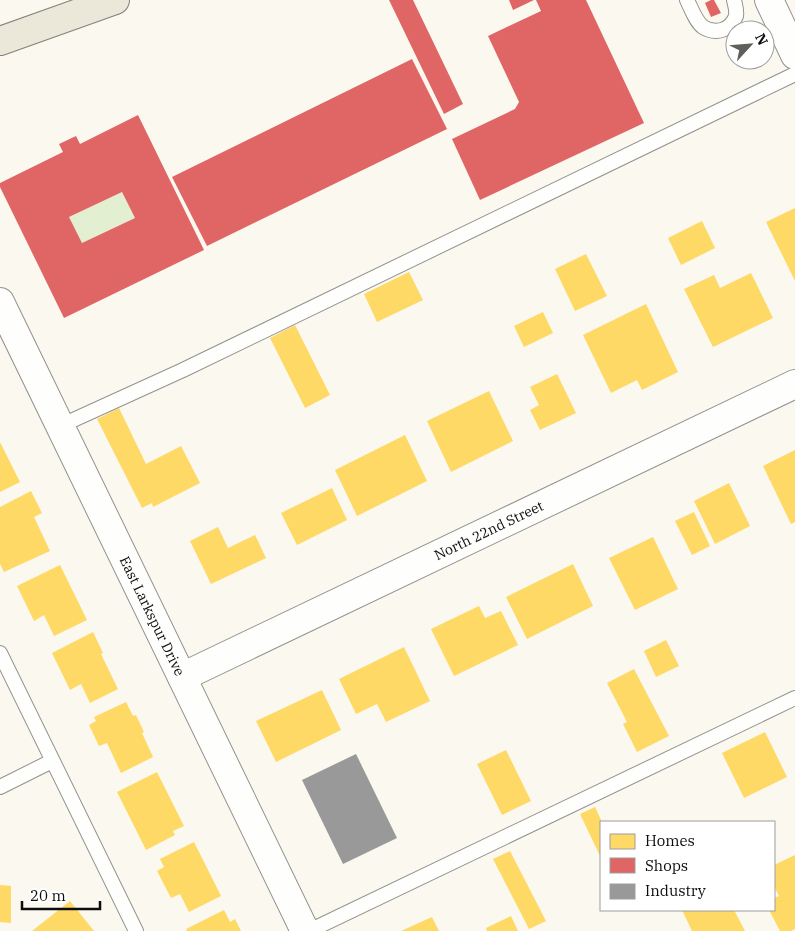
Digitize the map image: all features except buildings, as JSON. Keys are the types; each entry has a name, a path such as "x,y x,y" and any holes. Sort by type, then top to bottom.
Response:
{"main road":[{"path":"0,41 115,0"}],"street":[{"path":"769,0 795,55"},
{"name":"East Larkspur Drive","path":"0,302 305,931"},
{"name":"North 22nd Street","path":"182,677 795,384"}],"lane":[{"path":"686,0 702,26 714,32 722,30 732,23 736,17 734,0"},
{"path":"60,426 182,370 795,74"},
{"path":"0,653 136,931"},
{"path":"309,931 795,698"},
{"path":"0,787 52,761"}],"green space":[{"path":"122,192 135,218 82,243 69,217"}]}
